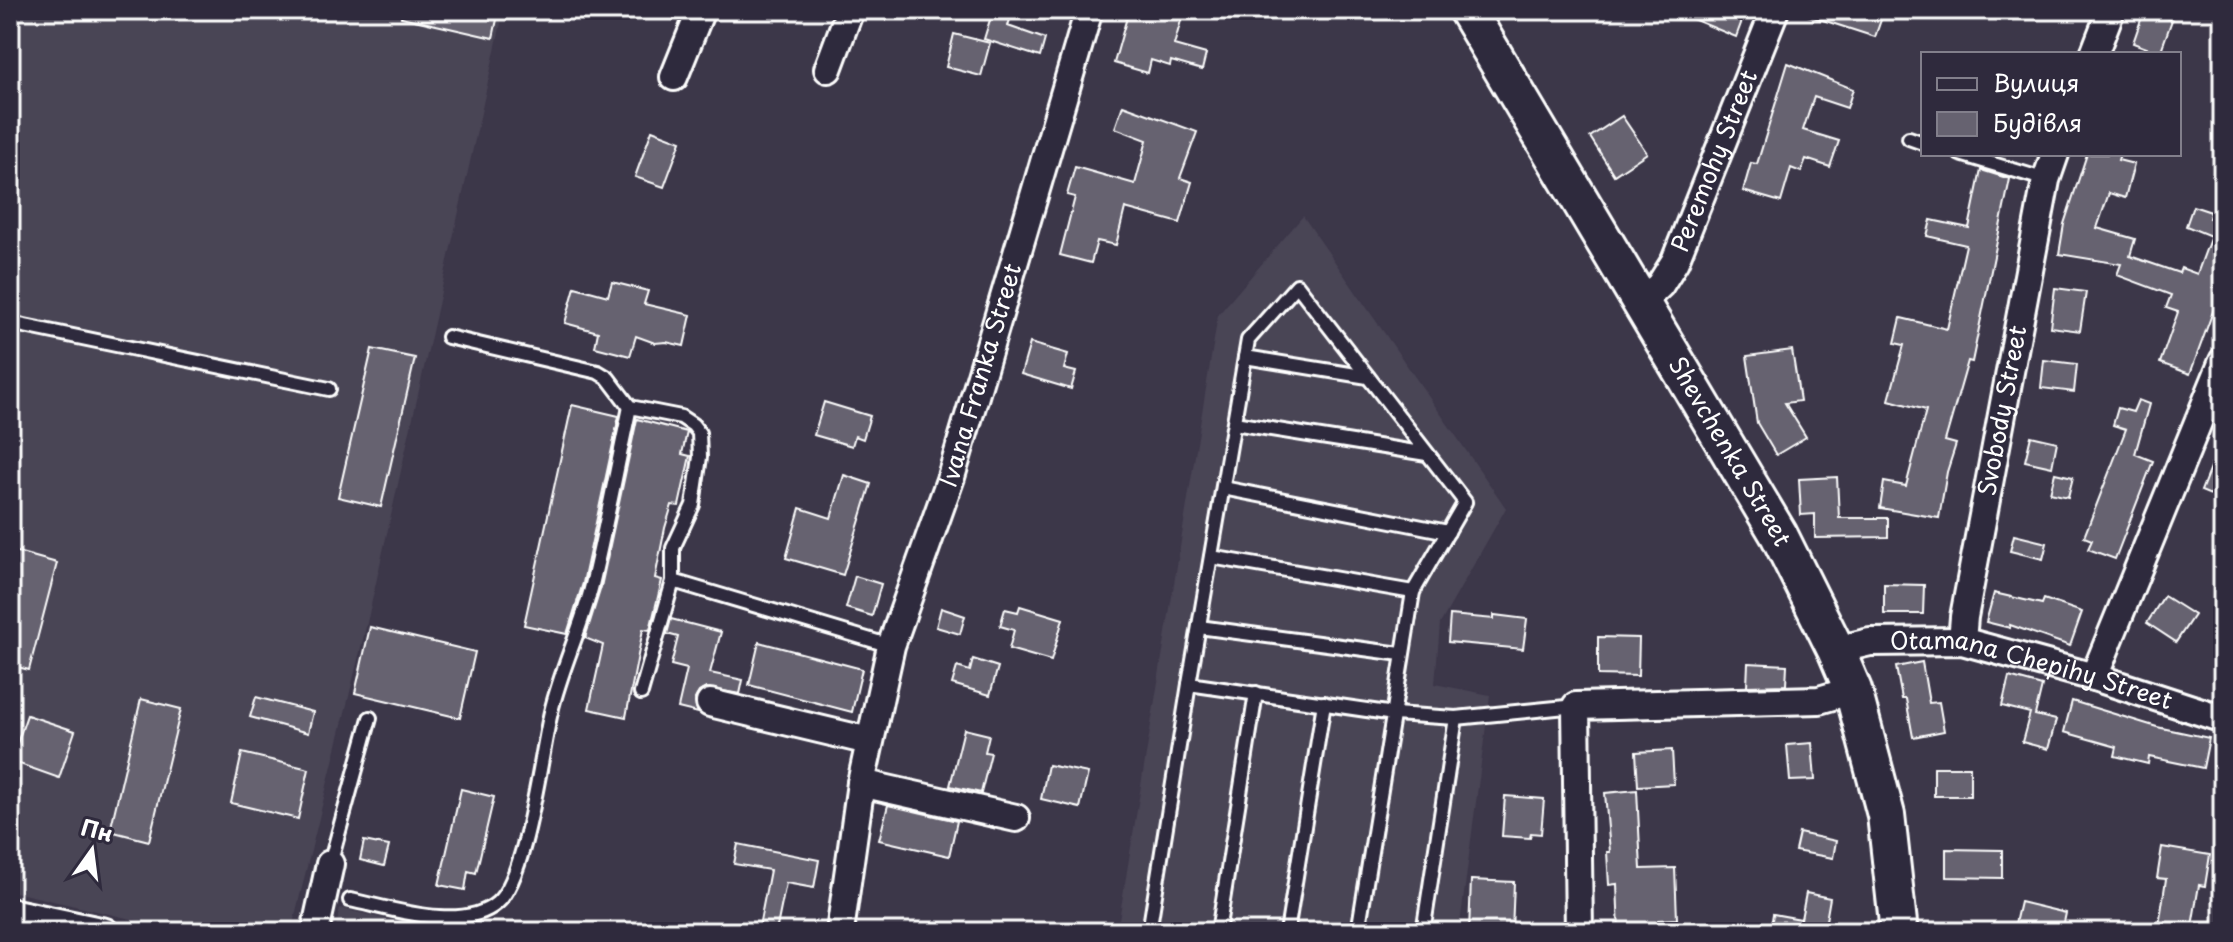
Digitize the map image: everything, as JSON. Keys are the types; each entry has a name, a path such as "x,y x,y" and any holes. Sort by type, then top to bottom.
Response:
{"main road":[{"name":"Shevchenka Street","path":"1467,10 1779,535 1836,650 1853,690 1886,815 1899,932"}],"street":[{"path":"674,77 701,10"},
{"path":"828,69 850,10"},
{"name":"Ivana Franka Street","path":"840,932 861,783 891,646 951,477 1089,10"},
{"name":"Peremohy Street","path":"1641,303 1660,285 1675,261 1775,10"},
{"path":"2095,52 2111,10"},
{"name":"Svobody Street","path":"1962,641 2046,180 2054,156"},
{"path":"2094,677 2223,361"},
{"name":"Otamana Chepihy Street","path":"1836,650 1870,642 1962,641 2094,677 2223,719"},
{"path":"1579,932 1576,706 1819,700 1853,690"},
{"path":"710,703 869,741"},
{"path":"861,783 1016,818"},
{"path":"315,932 330,864"},
{"path":"10,912 105,932"}],"lane":[{"path":"1909,138 1921,142"},
{"path":"1967,156 2046,180"},
{"path":"1149,932 1248,340 1297,285 1465,502 1413,592 1358,932"},
{"path":"10,323 329,389"},
{"path":"448,337 598,372 608,378 630,407 681,417 699,433 700,457 693,505 673,548 673,581 641,693"},
{"path":"1245,357 1368,377"},
{"path":"350,900 446,918 474,915 486,910 498,902 509,888 526,835 559,679 580,627 592,585 630,407"},
{"path":"1234,423 1427,454"},
{"path":"1223,488 1448,532"},
{"path":"1211,557 1413,592"},
{"path":"673,581 891,646"},
{"path":"1199,627 1401,654"},
{"path":"1189,684 1394,714 1456,718 1576,706"},
{"path":"1218,932 1256,693"},
{"path":"1287,932 1324,703"},
{"path":"330,864 370,718"},
{"path":"1423,932 1456,718"}],"shaded area":[{"path":"10,10 504,10 367,623 291,932 187,932 10,891"},
{"path":"1303,216 1506,508 1440,624 1435,684 1490,695 1459,932 1117,932 1218,315"},
{"path":"340,908 439,932 335,932"}],"building":[{"path":"402,10 499,10 493,38 401,17"},
{"path":"993,10 1011,16 1008,26 1045,39 1040,57 984,39"},
{"path":"1129,10 1184,10 1174,45 1206,54 1202,70 1171,61 1170,66 1151,60 1148,73 1114,63"},
{"path":"1671,10 1746,10 1736,37"},
{"path":"1802,10 1860,10 1882,17 1875,37 1801,13"},
{"path":"2144,11 2172,20 2160,52 2133,43"},
{"path":"954,34 990,43 981,76 946,67"},
{"path":"1788,63 1853,89 1847,108 1814,97 1803,130 1839,141 1830,167 1806,159 1801,172 1791,168 1781,202 1743,191 1751,163 1757,164"},
{"path":"1123,105 1197,132 1180,178 1192,182 1180,223 1125,208 1116,245 1097,241 1091,263 1060,255 1075,197 1067,195 1075,167 1135,184 1147,140 1115,128"},
{"path":"1622,116 1647,153 1614,175 1590,137"},
{"path":"652,130 681,141 664,187 635,177"},
{"path":"2086,156 2119,156 2118,160 2134,164 2125,198 2109,193 2097,228 2135,239 2130,256 2179,273 2181,268 2197,274 2211,236 2186,226 2193,206 2211,212 2209,218 2217,220 2223,210 2223,284 2190,374 2160,363 2178,312 2166,308 2171,295 2117,275 2121,264 2059,254 2064,224"},
{"path":"1981,170 2010,179 1972,362 1968,361 1945,441 1956,444 1947,472 1939,518 1880,508 1884,482 1906,486 1926,410 1889,400 1904,345 1895,343 1901,318 1947,329 1966,245 1927,236 1931,220 1969,228"},
{"path":"612,282 648,291 644,304 691,315 684,346 655,343 636,336 630,356 595,347 598,332 565,323 575,287 608,296"},
{"path":"2055,288 2086,292 2080,331 2050,327"},
{"path":"1030,343 1068,354 1064,369 1076,372 1071,389 1021,374"},
{"path":"372,349 415,358 381,507 338,497"},
{"path":"1792,350 1800,401 1785,403 1806,437 1776,455 1757,423 1747,356"},
{"path":"2044,360 2077,364 2074,392 2041,388"},
{"path":"2138,400 2149,404 2135,454 2153,461 2115,559 2088,549 2092,540 2084,537 2126,429 2113,425 2118,408 2133,412"},
{"path":"824,402 870,416 863,439 855,436 852,446 814,435"},
{"path":"572,405 619,416 583,583 567,634 524,625"},
{"path":"637,419 687,432 682,454 690,456 679,506 672,505 665,528 655,578 662,580 650,630 643,629 626,717 589,709 603,645 585,638 601,587"},
{"path":"2031,436 2057,442 2052,467 2025,461"},
{"path":"2223,438 2223,500 2201,491"},
{"path":"2055,473 2073,477 2068,497 2050,493"},
{"path":"844,475 871,484 843,575 786,558 800,508 831,518"},
{"path":"1837,477 1839,518 1888,518 1888,537 1815,538 1815,514 1801,515 1799,479"},
{"path":"2014,535 2047,543 2043,559 2010,551"},
{"path":"10,550 57,563 29,670 10,665"},
{"path":"855,576 881,584 872,616 846,608"},
{"path":"1884,584 1924,585 1923,614 1884,614"},
{"path":"1994,593 2042,604 2044,599 2082,612 2070,646 2010,625 2010,628 1986,622"},
{"path":"2164,596 2194,615 2176,642 2147,623"},
{"path":"1020,606 1063,619 1051,661 1009,649 1014,630 1000,626 1005,609 1018,612"},
{"path":"941,608 965,616 960,634 936,627"},
{"path":"1450,615 1527,619 1523,649 1448,642"},
{"path":"671,619 721,632 710,673 743,680 740,694 706,688 695,699 698,713 678,708 687,669 671,665 678,637 667,634"},
{"path":"370,627 475,652 460,718 355,693"},
{"path":"1598,637 1639,638 1638,676 1598,675"},
{"path":"759,642 862,669 852,712 749,685"},
{"path":"973,659 998,667 990,695 952,684 957,667 970,671"},
{"path":"1922,662 1929,703 1939,702 1944,731 1913,737 1896,667"},
{"path":"1748,663 1787,665 1786,685 1747,686"},
{"path":"2009,677 2042,686 2035,715 2056,720 2048,749 2022,742 2030,713 2002,706"},
{"path":"256,697 313,712 308,733 250,717"},
{"path":"141,699 181,709 149,841 110,831"},
{"path":"2072,701 2157,727 2209,738 2203,768 2149,757 2148,764 2115,756 2117,747 2064,732"},
{"path":"27,715 75,731 59,778 11,761"},
{"path":"964,729 989,735 985,752 991,753 981,793 950,786"},
{"path":"1812,743 1815,780 1790,781 1787,745"},
{"path":"1672,750 1674,784 1638,786 1636,752"},
{"path":"242,753 309,769 298,819 231,803"},
{"path":"1048,765 1088,773 1080,808 1041,799"},
{"path":"1934,767 1970,767 1970,796 1934,796"},
{"path":"461,789 494,797 476,873 468,871 465,890 439,885"},
{"path":"1637,790 1641,869 1675,868 1677,919 1658,920 1658,932 1619,932 1617,884 1609,885 1607,852 1610,852 1605,793"},
{"path":"1505,796 1544,799 1541,834 1531,833 1530,838 1502,836"},
{"path":"888,805 957,821 949,856 879,840"},
{"path":"1799,833 1836,841 1833,858 1795,851"},
{"path":"364,841 389,846 384,866 360,860"},
{"path":"738,844 819,860 814,888 786,883 776,932 758,932 770,870 734,864"},
{"path":"2162,847 2210,855 2205,886 2199,885 2191,932 2158,932 2166,879 2157,878"},
{"path":"1946,849 2002,850 2002,878 1946,877"},
{"path":"1471,880 1514,882 1512,932 1469,932"},
{"path":"1806,893 1830,898 1824,932 1770,932 1773,914 1801,919"},
{"path":"2020,902 2066,913 2062,932 2013,932"}]}
